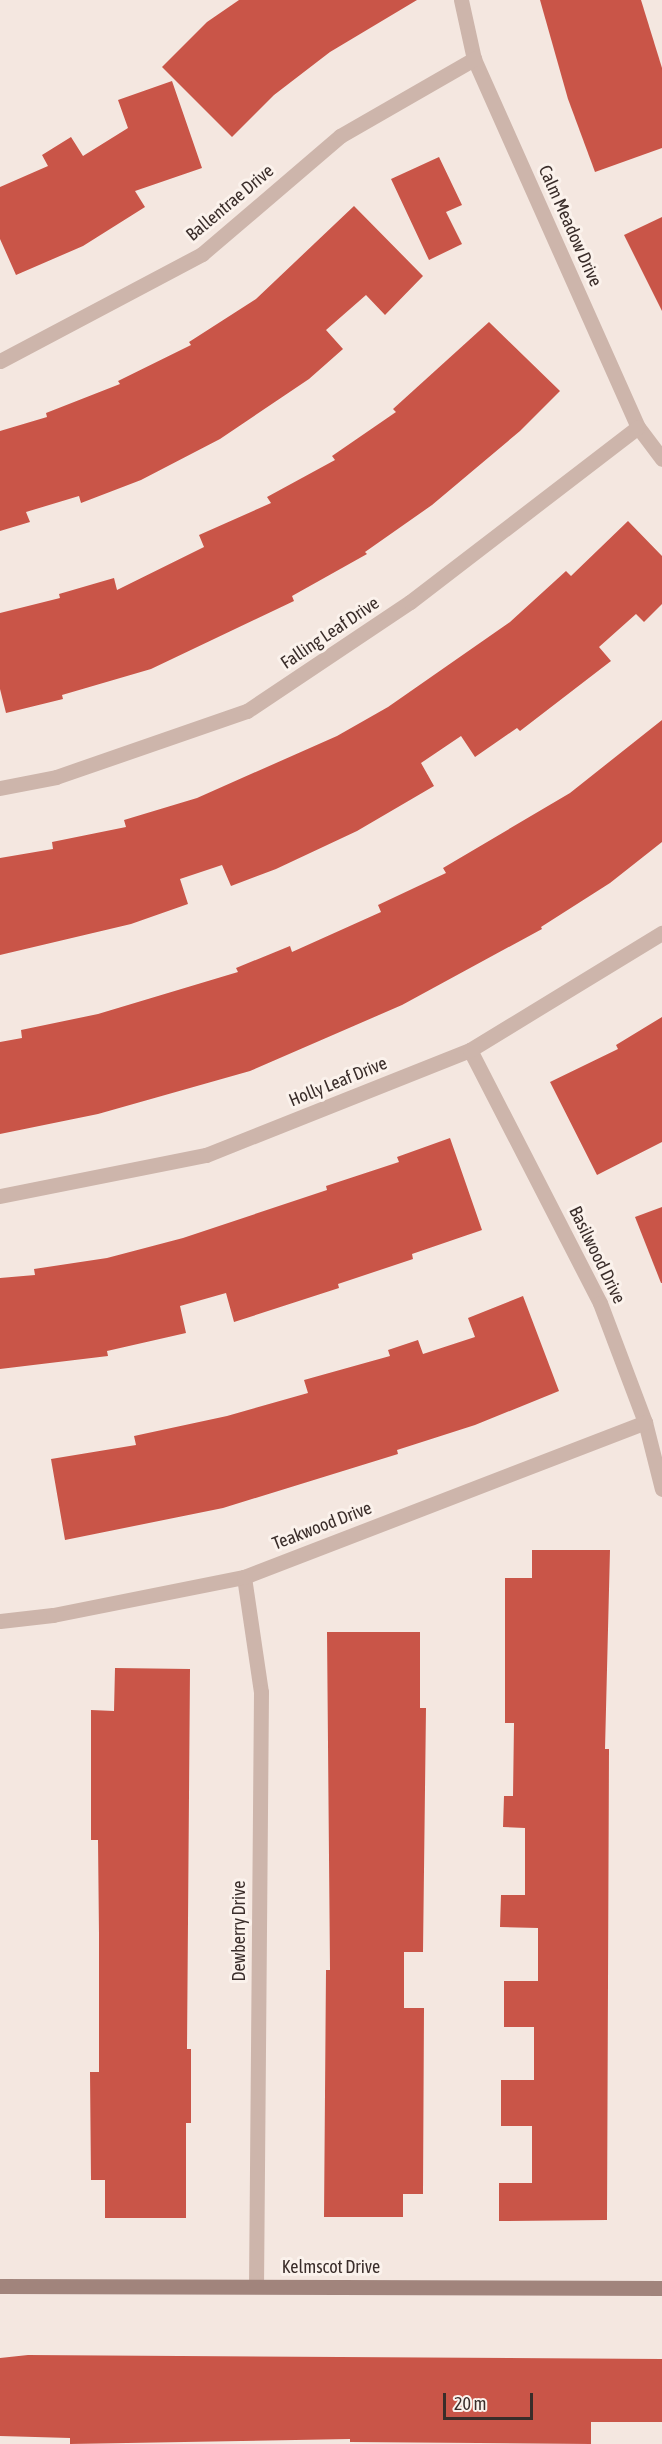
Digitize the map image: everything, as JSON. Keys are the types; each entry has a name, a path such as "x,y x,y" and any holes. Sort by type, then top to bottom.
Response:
{"street":[{"name":"Calm Meadow Drive","path":"461,0 474,59 638,427 662,459"},
{"name":"Ballentrae Drive","path":"0,361 202,254 340,136 474,59"},
{"name":"Falling Leaf Drive","path":"0,788 56,777 247,711 410,603 638,427"},
{"name":"Holly Leaf Drive","path":"0,1196 206,1155 470,1050 662,933"},
{"name":"Basilwood Drive","path":"470,1050 600,1303 645,1422 662,1489"},
{"name":"Teakwood Drive","path":"0,1621 53,1615 244,1577 645,1422"},
{"name":"Dewberry Drive","path":"244,1577 261,1692 256,2286"},
{"name":"Kelmscot Drive","path":"0,2286 662,2288"}],"building":[{"path":"239,0 417,0 330,52 274,95 232,137 162,67 207,22"},
{"path":"540,0 641,0 662,68 662,148 595,172 568,99"},
{"path":"172,81 202,168 135,191 145,207 83,246 16,275 0,239 0,187 48,166 42,155 71,137 83,156 128,128 118,100"},
{"path":"439,157 462,205 446,212 462,244 429,260 391,179"},
{"path":"354,206 423,276 385,315 366,295 326,330 343,349 309,379 220,439 141,480 81,503 79,496 26,512 30,522 0,531 0,431 47,417 46,413 120,384 118,381 191,345 189,342 256,299"},
{"path":"662,217 662,311 624,235"},
{"path":"489,322 560,391 520,431 432,505 365,552 367,554 292,596 294,601 151,669 62,695 63,699 6,713 0,689 0,613 60,598 59,594 114,578 117,590 204,547 199,535 271,503 267,497 335,460 332,456 396,412 393,409"},
{"path":"628,521 662,556 662,604 644,622 636,614 599,647 611,661 520,731 517,728 475,757 461,736 421,763 434,786 357,831 276,869 231,886 222,865 180,879 188,904 131,924 0,955 0,858 53,849 52,842 126,827 124,820 197,798 337,736 388,707 510,622 566,571 571,576"},
{"path":"662,720 662,842 610,883 541,927 542,929 402,1005 250,1071 98,1114 0,1134 0,1042 22,1038 21,1030 98,1014 238,972 236,968 290,946 292,952 381,912 378,905 446,873 443,868 570,793"},
{"path":"662,1017 662,1142 597,1175 550,1082 618,1049 616,1045"},
{"path":"450,1138 482,1230 412,1254 413,1259 338,1284 339,1288 234,1322 226,1293 180,1306 186,1333 107,1351 108,1356 0,1369 0,1278 35,1275 34,1269 107,1258 183,1238 327,1190 326,1186 399,1162 397,1157"},
{"path":"662,1207 662,1283 661,1283 635,1217"},
{"path":"523,1296 559,1391 475,1425 397,1450 398,1454 223,1508 65,1540 51,1459 136,1445 134,1436 227,1416 308,1393 304,1380 390,1356 388,1350 418,1340 423,1354 475,1337 468,1318"},
{"path":"532,1550 610,1550 605,1749 609,1749 607,2220 499,2221 499,2183 532,2183 532,2126 501,2126 501,2080 534,2080 534,2027 504,2027 504,1981 538,1981 538,1928 500,1927 501,1895 525,1895 525,1828 503,1827 504,1796 513,1796 514,1723 505,1723 505,1578 532,1578"},
{"path":"327,1632 420,1632 420,1708 426,1708 423,1952 404,1952 404,2008 424,2008 423,2194 403,2194 403,2217 324,2217 326,1970 330,1970"},
{"path":"115,1668 190,1669 187,2049 191,2049 191,2123 186,2123 186,2218 105,2218 105,2180 91,2180 90,2072 99,2072 99,1935 98,1840 91,1840 91,1710 114,1711"},
{"path":"28,2355 662,2359 662,2422 591,2422 591,2444 350,2442 350,2439 70,2444 70,2438 0,2436 0,2358"}]}
